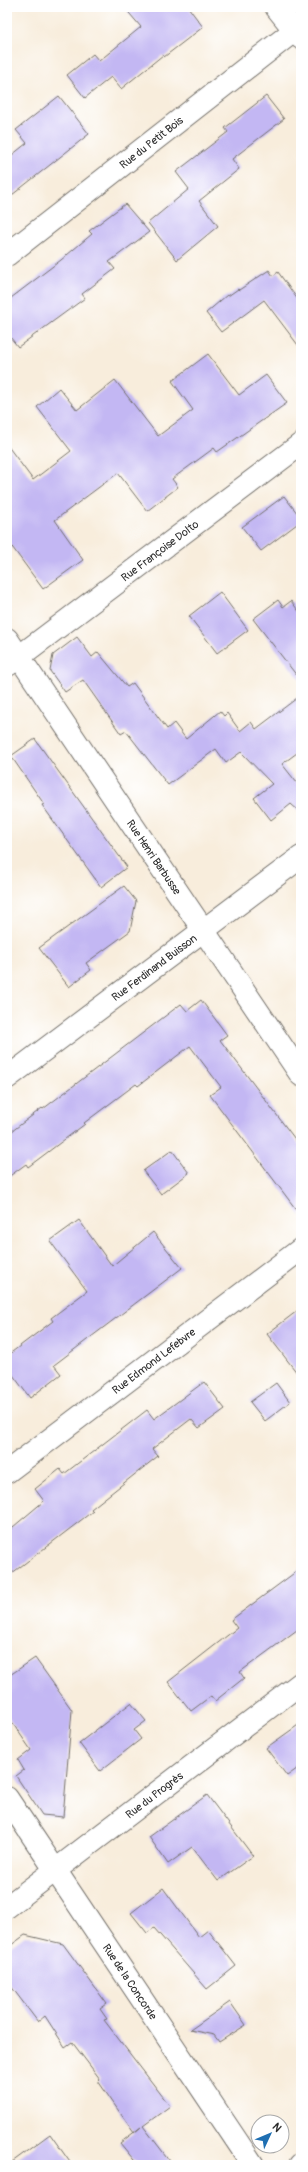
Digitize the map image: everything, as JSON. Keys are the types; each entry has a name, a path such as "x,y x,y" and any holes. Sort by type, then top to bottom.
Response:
{"street":[{"path":"276,7 298,34"},
{"name":"Rue du Petit Bois","path":"7,254 298,34"},
{"name":"Rue Françoise Dolto","path":"13,662 301,444"},
{"name":"Rue Henri Barbusse","path":"7,639 13,662 204,930 301,1074"},
{"name":"Rue Ferdinand Buisson","path":"7,1078 301,857"},
{"name":"Rue Edmond Lefebvre","path":"7,1472 301,1249"},
{"name":"Rue du Progrès","path":"7,1907 301,1683"},
{"name":"Rue de la Concorde","path":"7,1798 253,2165"}],"building":[{"path":"124,7 188,7 203,27 164,57 163,55 121,89 111,77 85,98 67,75 93,54 99,61 141,27"},
{"path":"59,96 89,134 7,199 7,159 27,143 16,130"},
{"path":"266,96 284,119 232,159 239,169 199,201 218,226 177,260 148,223 189,189 176,172 228,132 225,128"},
{"path":"125,204 149,232 109,262 115,269 82,294 85,298 18,347 7,333 7,301 61,260 92,234 89,231"},
{"path":"269,270 273,276 278,272 301,304 301,349 264,300 221,332 206,313 227,295 228,296 238,289 239,290"},
{"path":"208,354 239,395 266,375 287,403 217,452 214,448 172,479 178,487 147,511 118,473 55,520 83,560 43,589 7,540 7,445 33,480 71,451 37,407 59,388 77,410 115,380 158,436 193,410 172,381"},
{"path":"284,496 301,518 301,521 261,551 242,527"},
{"path":"220,592 248,630 217,653 189,616"},
{"path":"278,600 283,607 291,601 301,614 301,681 253,619"},
{"path":"77,637 92,657 98,652 127,687 133,683 167,729 174,723 186,739 220,711 224,716 227,713 240,731 251,722 256,729 301,695 301,750 282,764 301,788 301,813 291,804 271,820 254,798 272,784 241,752 226,763 216,749 168,785 126,731 121,734 83,680 65,692 50,671 53,655"},
{"path":"35,739 127,867 101,887 42,805 44,804 11,756"},
{"path":"124,886 136,901 130,931 86,963 91,970 69,987 39,948"},
{"path":"201,1000 227,1035 220,1040 301,1147 301,1216 210,1095 221,1087 190,1046 138,1086 136,1084 28,1167 26,1164 7,1178 7,1135 181,1004 187,1011"},
{"path":"172,1150 189,1173 161,1194 143,1171"},
{"path":"79,1220 112,1266 153,1232 182,1268 54,1365 61,1374 30,1398 7,1367 8,1355 53,1321 51,1318 87,1291 50,1241"},
{"path":"301,1308 301,1378 267,1334"},
{"path":"204,1382 225,1409 199,1428 191,1419 152,1449 158,1456 91,1509 93,1511 7,1577 7,1532 44,1501 35,1489 60,1469 64,1474 147,1410 154,1419"},
{"path":"276,1383 290,1402 265,1421 250,1402"},
{"path":"301,1568 301,1627 240,1672 244,1678 215,1701 211,1696 191,1711 168,1682 237,1628 231,1620"},
{"path":"35,1658 72,1710 63,1817 42,1815 16,1776 24,1770 18,1760 31,1750 7,1715 7,1677"},
{"path":"131,1703 146,1721 134,1730 141,1739 100,1771 79,1743"},
{"path":"301,1723 301,1766 287,1776 266,1748"},
{"path":"207,1795 253,1856 218,1881 192,1847 168,1864 149,1837"},
{"path":"163,1888 199,1937 208,1930 236,1966 207,1989 154,1928 147,1933 131,1913"},
{"path":"25,1935 63,1944 107,2004 100,2009 107,2019 104,2020 170,2106 143,2126 173,2165 138,2165 120,2143 134,2133 98,2081 100,2079 72,2042 65,2047 45,2016 38,2022 7,1981 7,1948"},
{"path":"230,2002 246,2025 219,2042 214,2035 190,2030"},
{"path":"50,2134 72,2165 8,2165"}]}
